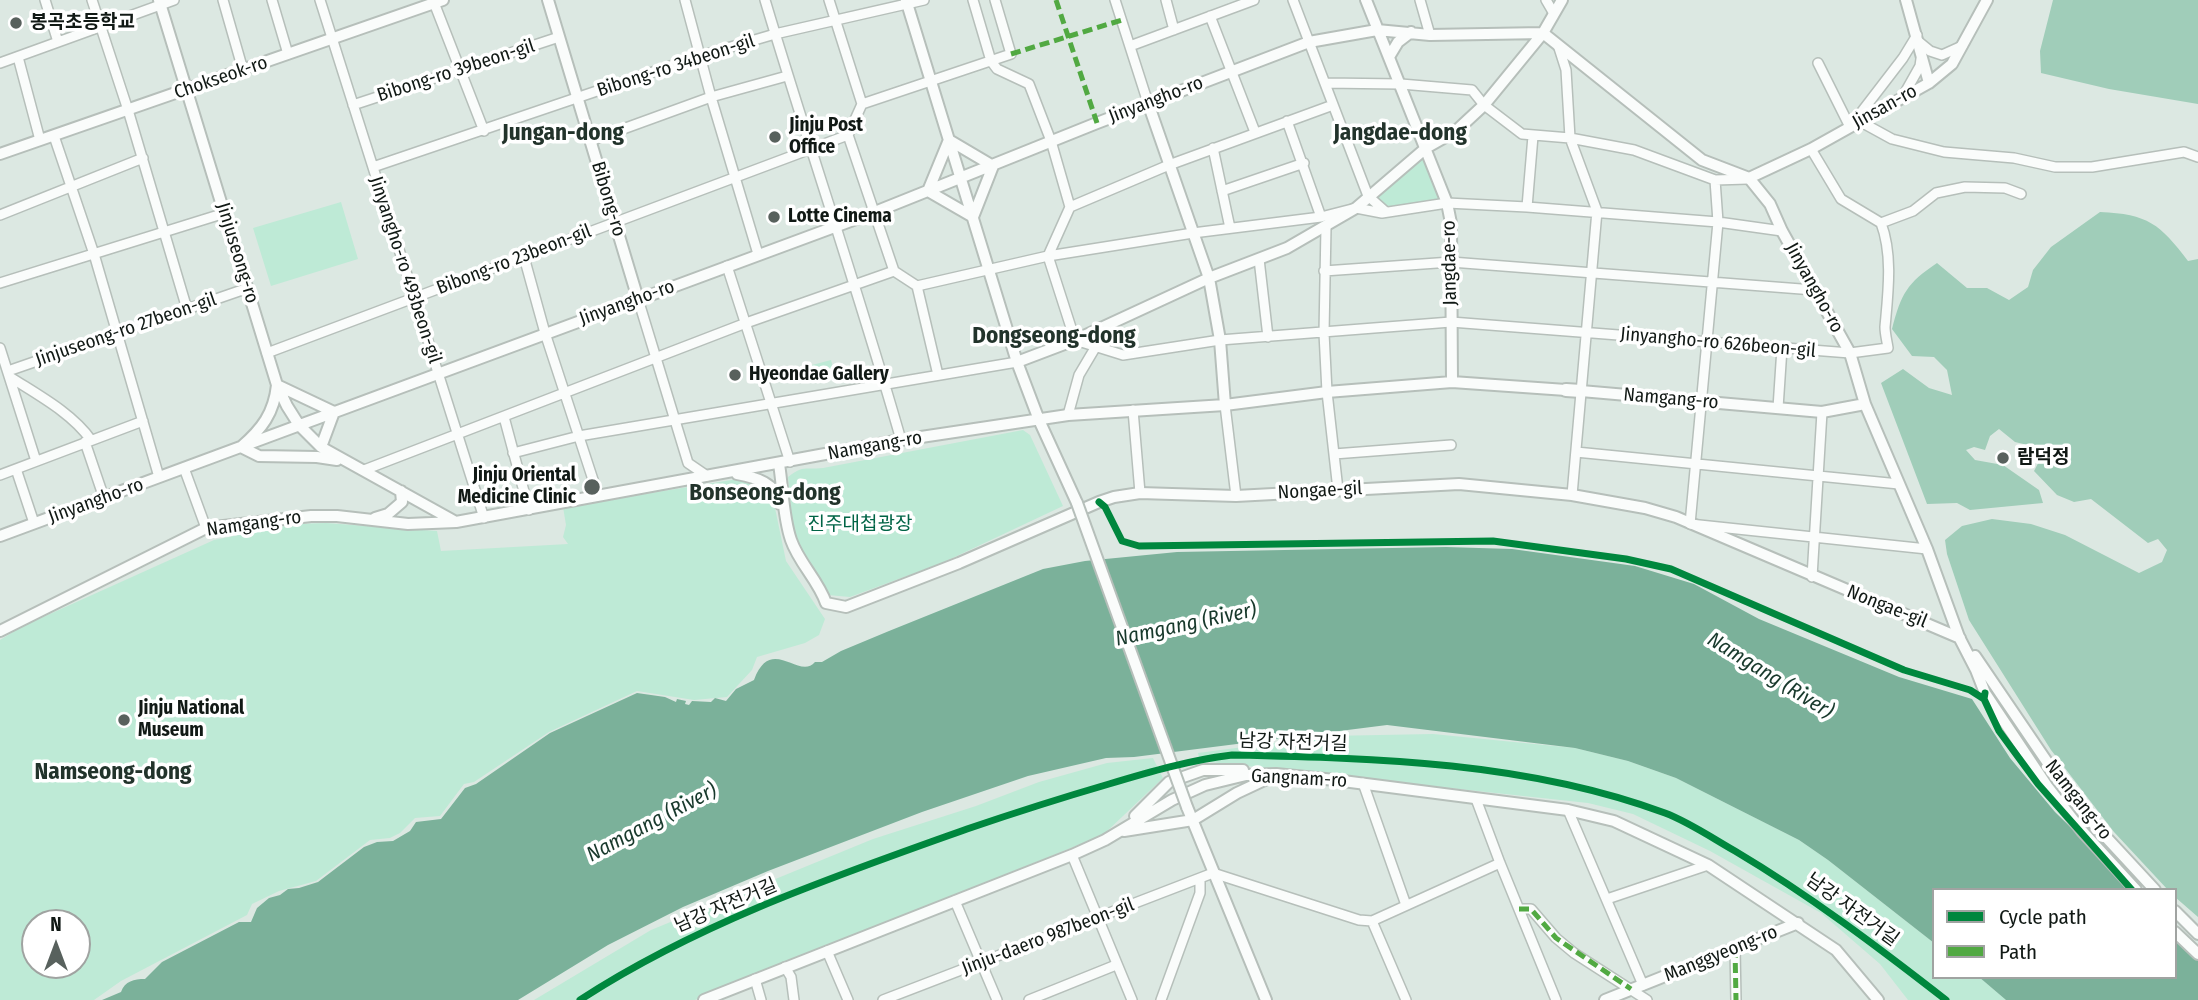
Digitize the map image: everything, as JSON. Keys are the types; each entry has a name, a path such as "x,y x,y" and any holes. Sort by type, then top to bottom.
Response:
{"main road":[{"name":"Namgang-ro","path":"1566,390 1581,391"}],"street":[{"path":"46,0 58,42"},
{"path":"92,0 143,158 187,309"},
{"path":"0,63 160,2 174,0"},
{"path":"223,0 243,70"},
{"path":"272,0 288,54"},
{"name":"Jinyangho-ro 493beon-gil","path":"320,0 484,518"},
{"name":"Bibong-ro","path":"548,0 688,463"},
{"path":"685,0 710,97 758,254"},
{"path":"765,0 786,76 855,285 901,440"},
{"path":"829,0 862,104 848,135 894,271 917,286 938,375"},
{"name":"Bibong-ro 34beon-gil","path":"373,167 699,56 775,34 925,0"},
{"path":"972,0 991,61 996,69 1029,84 1051,142 1070,206 1048,256 1076,340"},
{"path":"862,104 1011,54 995,0"},
{"path":"1115,0 1209,278 1220,340 1236,496"},
{"path":"1166,0 1174,30"},
{"path":"1130,46 1237,3 1254,0"},
{"path":"1293,0 1368,196 1386,212"},
{"name":"Jangdae-ro","path":"1366,0 1447,203 1451,223 1452,382"},
{"path":"1420,0 1430,35"},
{"path":"1546,0 1553,12"},
{"path":"513,453 579,436 1017,362 1076,340 1209,278 1287,248 1324,222 1356,208 1426,148 1456,131 1484,105 1543,33 1562,0"},
{"name":"Jinsan-ro","path":"1749,178 1811,149 1929,83 1952,64 1987,0"},
{"path":"437,1 484,131"},
{"name":"Chokseok-ro","path":"0,155 437,1"},
{"path":"1908,1 1929,83"},
{"name":"Jinjuseong-ro","path":"160,2 277,385 287,406 299,425 321,447 456,522"},
{"path":"907,2 1017,362 1039,420 1077,503 1187,807 1266,1000"},
{"path":"1210,16 1255,132"},
{"name":"Jinyangho-ro","path":"0,536 875,212 1309,41 1377,30 1430,35 1543,33"},
{"path":"1389,57 1398,42 1411,32"},
{"path":"1543,33 1702,160 1749,178"},
{"name":"Bibong-ro 39beon-gil","path":"353,104 559,37"},
{"path":"1918,38 1930,51 1942,55 1962,46"},
{"path":"1856,124 1918,38"},
{"path":"1559,46 1565,60 1570,138 1597,211 1572,495"},
{"path":"1902,98 1920,66 1922,53"},
{"path":"18,57 40,140"},
{"path":"1818,64 1856,124 1892,139 1944,152 2014,158 2055,167 2092,167 2184,152 2198,157"},
{"path":"590,141 710,97 786,76"},
{"path":"1325,83 1401,84 1472,90 1484,105 1522,134 1570,138 1634,150 1715,180 1749,178"},
{"path":"1070,206 1213,148 1333,105"},
{"path":"1287,121 1324,222 1327,392 1338,490"},
{"name":"Bibong-ro 23beon-gil","path":"267,352 848,135"},
{"path":"54,136 119,334 159,477"},
{"path":"1527,207 1533,136"},
{"path":"949,140 993,166 972,217"},
{"path":"949,140 928,191 972,217"},
{"path":"1213,148 1230,228"},
{"path":"1811,149 1841,199 1881,223 1913,211 1936,193 1965,187 2005,188 2021,194"},
{"path":"0,215 143,158"},
{"path":"1222,191 1304,163"},
{"name":"Jinyangho-ro","path":"1749,178 1770,204 1782,231 1850,353 1865,404"},
{"path":"1715,180 1718,222 1690,524 1927,550"},
{"path":"1356,208 1386,212 1447,203 1527,207 1718,222 1782,231"},
{"path":"0,283 225,214"},
{"path":"917,286 1048,256 1193,233 1324,222"},
{"name":"Jinyangho-ro 626beon-gil","path":"1076,340 1123,355 1220,340 1451,322 1850,353 1888,348 1885,330 1889,299 1887,239 1881,223"},
{"path":"524,257 545,333 598,495"},
{"path":"1259,259 1268,337"},
{"path":"1324,271 1451,262 1814,290"},
{"path":"727,266 773,404 784,463"},
{"path":"364,470 746,323 894,271"},
{"name":"Jinjuseong-ro 27beon-gil","path":"9,374 248,289"},
{"path":"0,348 36,461"},
{"path":"1068,415 1079,375 1095,348"},
{"path":"1778,408 1782,348"},
{"path":"9,374 83,430 104,498"},
{"name":"Namgang-ro","path":"0,631 206,528 311,516 408,524 456,522 901,440 1068,415 1225,405 1327,392 1452,382 1566,390"},
{"path":"321,447 334,412 277,385 276,400 268,418 260,430 241,447 259,456 317,457 343,461"},
{"name":"Namgang-ro","path":"1581,391 1822,412 1865,404 1927,550 1959,637 1985,692 2047,786 2082,831 2134,888"},
{"path":"1133,410 1140,493"},
{"path":"1812,577 1822,412"},
{"path":"504,416 529,510"},
{"path":"0,475 143,421"},
{"path":"1334,454 1451,445"},
{"path":"1576,452 1899,484"},
{"path":"678,481 688,463 707,476"},
{"name":"Nongae-gil","path":"784,463 791,540 826,603 846,607 959,563 1114,497 1140,493 1236,496 1459,484 1572,495 1645,508 1690,524 1959,637"},
{"path":"184,467 206,528"},
{"path":"16,469 34,523"},
{"path":"727,473 756,477 765,482 778,496 788,525"},
{"path":"371,519 388,513 402,502 401,491"},
{"name":"Namgang-ro","path":"1959,637 1982,665 2092,822 2153,888"},
{"path":"1120,832 1169,782 1203,770 1264,771 1276,774"},
{"path":"1120,832 1193,820 1237,793 1276,774"},
{"name":"Gangnam-ro","path":"704,1000 732,994 755,979 1072,855 1205,785 1231,777 1276,774 1568,810 1614,821 1708,865 1798,923 1836,950 1878,1000"},
{"path":"1363,783 1406,905"},
{"path":"1476,799 1556,1000"},
{"path":"1568,810 1643,985"},
{"path":"1072,855 1132,1000"},
{"path":"1213,873 1359,920 1373,921 1500,863"},
{"path":"1607,899 1708,865"},
{"name":"Jinju-daero 987beon-gil","path":"883,1000 1213,873"},
{"path":"1161,1000 1200,893 1200,879"},
{"path":"955,901 997,1000"},
{"path":"1518,909 1531,909 1565,946 1647,1000"},
{"path":"2177,913 2198,934"},
{"path":"1373,921 1406,1000"},
{"name":"Manggyeong-ro","path":"1605,1000 1798,923"},
{"path":"2177,934 2198,954"},
{"path":"1735,948 1736,1000"},
{"path":"827,951 848,1000"},
{"path":"1029,1000 1116,965"},
{"path":"785,967 791,977 794,1000"},
{"path":"755,979 761,1000"}],"green space":[{"path":"1426,148 1447,203 1386,212 1369,196"},
{"path":"341,202 358,259 271,286 253,228"},
{"path":"831,360 835,375 816,380 812,365"},
{"name":"진주대첩광장","path":"1023,430 1030,435 1063,506 942,563 850,597 828,595 794,540 788,477 804,469 823,468"},
{"path":"738,479 767,487 775,508 786,561 825,619 819,635 805,643 757,657 752,670 727,697 694,700 637,691 549,732 474,782 464,784 440,816 415,818 400,833 390,838 370,840 316,881 279,891 252,904 247,915 121,981 94,1000 0,1000 0,640 21,627 214,540 294,524 326,523 437,531 441,551 568,544 563,537 566,525 563,507"},
{"path":"1433,734 1575,748 1628,761 1676,778 1799,840 1932,941 1932,979 1981,979 2006,1000 1908,1000 1880,964 1821,913 1710,851 1633,814 1588,803 1200,761 1198,753 1327,736"},
{"path":"1153,758 1163,778 1103,835 695,1000 534,1000 651,930 873,839 976,806 1039,782 1107,763"}],"shaded area":[{"path":"2053,0 2198,0 2198,104 2109,89 2041,73 2040,51"},
{"path":"2100,212 2116,213 2152,223 2188,261 2198,259 2198,917 2177,899 2177,888 2166,888 2114,832 2051,750 1969,620 1947,554 1945,540 1962,526 1992,519 2031,524 2065,535 2139,573 2162,562 2167,550 2158,539 2148,543 2091,499 2074,502 2057,495 2034,471 2043,454 2036,447 2015,442 1999,429 1990,436 1985,450 1974,447 1966,450 1975,460 2003,465 2039,490 2043,503 1970,510 1957,503 1927,504 1881,383 1903,369 1929,388 1952,395 1947,370 1934,357 1912,356 1892,329 1902,298 1912,283 1927,270 1937,263 1967,288 1987,288 2009,300 2028,287 2033,270 2051,247"}],"water":[{"name":"Namgang (River)","path":"1446,547 1512,549 1635,566 1694,584 1759,619 1899,677 1972,699 2010,758 2055,812 2133,888 1932,888 1932,941 1799,840 1676,778 1628,761 1575,748 1387,725 1134,757 1106,758 1028,776 922,812 683,907 608,945 518,1000 102,1000 121,992 130,981 145,979 162,962 239,922 251,922 257,908 269,898 288,889 318,882 364,847 377,842 393,841 410,831 416,822 441,819 465,788 476,784 550,733 637,693 665,697 676,702 677,699 686,701 685,704 689,705 692,701 711,702 715,698 726,701 736,689 754,680 768,660 777,659 801,666 822,662 841,651 1043,569 1085,561 1177,552"},
{"path":"2177,932 2198,953 2198,1000 2006,1000 1981,979 2177,979"}],"marked path":[{"path":"1056,0 1097,123"},
{"path":"1011,54 1122,20"},
{"path":"1519,909 1531,909 1556,938 1631,989"},
{"path":"1735,948 1736,1000"}],"cycle path":[{"path":"1099,502 1105,507 1122,541 1139,546 1493,541 1626,559 1671,569 1904,670 1970,690 1984,699 1985,693"},
{"path":"1984,699 1999,731 2038,784 2130,888"},
{"name":"남강 자전거길","path":"580,1000 672,947 818,883 985,823 1091,789 1170,767 1232,755 1397,761 1506,773 1613,796 1665,813 1700,830 1790,885 1946,1000"}],"place":[{"name":"봉곡초등학교","path":"16,23"},
{"name":"Jinju Post Office","path":"775,137"},
{"name":"Lotte Cinema","path":"774,217"},
{"name":"Hyeondae Gallery","path":"735,375"},
{"name":"람덕정","path":"2003,458"},
{"name":"Jinju Oriental Medicine Clinic","path":"592,487"},
{"name":"Jinju National Museum","path":"124,720"}],"district":[{"name":"Jungan-dong","path":"563,134"},
{"name":"Jangdae-dong","path":"1400,134"},
{"name":"Dongseong-dong","path":"1054,337"},
{"name":"Bonseong-dong","path":"765,494"},
{"name":"Namseong-dong","path":"113,773"}]}
